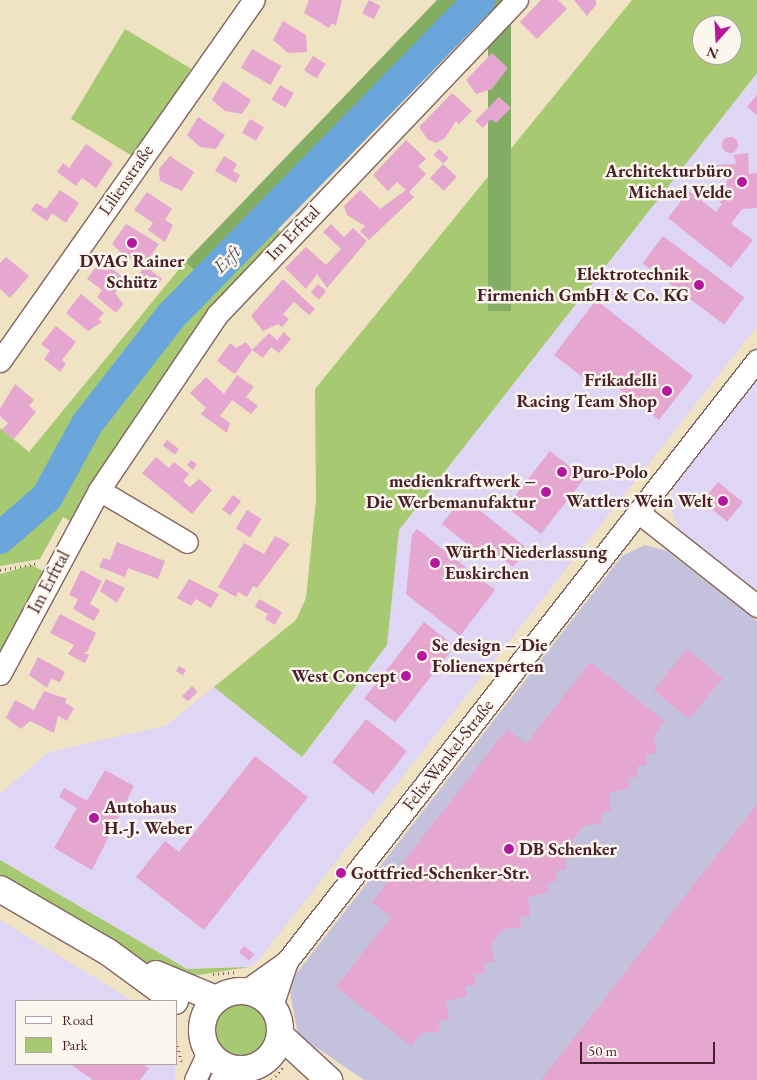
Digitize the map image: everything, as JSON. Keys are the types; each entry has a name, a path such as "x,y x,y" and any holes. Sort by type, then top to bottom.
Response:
{"street":[{"name":"Lilienstraße","path":"0,361 254,0"},
{"name":"Im Erfttal","path":"0,674 99,490 228,302 517,0"},
{"name":"Felix-Wankel-Straße","path":"245,991 287,962 757,360"},
{"path":"99,490 187,542"},
{"path":"638,512 757,606"},
{"path":"0,890 108,952 216,999 245,991 272,1006 280,1035 330,1080"},
{"path":"108,952 173,1000"},
{"name":"Felix-Wankel-Straße","path":"272,1006 287,962"},
{"path":"201,1025 216,999"},
{"path":"178,1004 201,1025 208,1052 227,1075 262,1064 284,1066 320,1080"},
{"path":"262,1064 272,1054 280,1035"},
{"path":"195,1080 208,1052"}],"path":[{"path":"0,570 29,561 55,572"}],"shaded area":[{"path":"757,73 757,326 257,962 250,967 187,969 0,860 0,794 49,752 165,726 214,687 302,757 387,645 399,530"},
{"path":"757,379 757,590 679,530 670,506 674,485"},
{"path":"645,545 667,551 757,621 757,1080 364,1080 298,1035 290,992 296,974 622,556"},
{"path":"0,920 131,1000 15,1000 15,1065 175,1065 175,1080 0,1080"}],"green space":[{"path":"437,0 470,0 197,272 185,262"},
{"path":"488,0 511,0 511,311 488,311"},
{"path":"632,0 757,0 757,73 399,530 387,645 302,757 214,687 296,620 306,598 316,500 315,389"},
{"path":"125,29 191,69 137,159 71,119"},
{"path":"272,224 284,235 75,524 63,517 40,559 0,566 0,546 44,513 102,418 139,371"},
{"path":"185,262 197,272 83,413 60,458 0,529 0,428 29,452"},
{"path":"32,565 48,574 0,662 0,574"},
{"path":"0,860 187,969 250,967 191,976 156,968 0,879"},
{"path":"240,1004 250,1006 258,1012 264,1020 266,1030 264,1040 258,1048 250,1054 240,1056 230,1054 222,1048 216,1040 214,1030 216,1020 222,1012 230,1006"}],"building":[{"path":"309,0 342,0 336,26 332,23 329,28 304,13"},
{"path":"369,0 381,6 374,19 362,13"},
{"path":"541,0 558,0 567,9 537,39 520,22"},
{"path":"574,0 596,0 596,5 587,16"},
{"path":"283,21 306,35 307,52 288,53 273,40"},
{"path":"252,49 281,66 270,85 241,68"},
{"path":"492,53 508,68 492,89 476,94 466,80"},
{"path":"313,56 326,64 317,78 304,70"},
{"path":"223,81 251,100 242,114 225,111 212,100"},
{"path":"280,85 294,93 285,108 272,100"},
{"path":"452,93 472,111 459,124 456,121 445,138 436,143 428,140 419,127"},
{"path":"757,95 757,115 747,107"},
{"path":"499,97 511,108 496,123 491,119 483,128 475,121"},
{"path":"198,117 225,135 216,149 200,147 187,135"},
{"path":"250,119 264,127 256,141 242,133"},
{"path":"727,137 733,137 738,142 736,151 727,153 722,148 722,142"},
{"path":"406,140 426,159 418,166 426,174 409,192 414,197 369,240 360,231 365,226 347,215 344,206 360,190 380,209 406,190 397,182 388,191 373,175"},
{"path":"86,144 113,163 96,188 82,178 76,186 57,172 63,163 69,168"},
{"path":"439,149 449,158 443,164 434,155"},
{"path":"748,153 749,174 757,173 757,208 742,209 731,224 753,240 731,268 668,218 689,191 716,212 722,204 717,199 726,192 727,185 726,178 717,180 715,165 736,164 734,155"},
{"path":"170,156 194,172 182,191 160,181 159,169"},
{"path":"224,156 237,164 233,171 240,175 236,183 215,171"},
{"path":"443,164 457,177 444,191 430,178"},
{"path":"60,190 79,203 66,223 52,213 47,221 31,210 36,203 46,209"},
{"path":"147,192 172,209 165,220 173,225 165,242 148,230 153,223 134,210"},
{"path":"126,224 159,244 146,263 125,256 112,244"},
{"path":"331,224 344,237 353,228 367,241 327,288 317,274 306,289 285,268 306,247 326,265 341,249 323,232"},
{"name":"Elektrotechnik Firmenich GmbH & Co. KG","path":"663,236 744,297 724,325 643,263"},
{"path":"6,257 29,276 10,298 0,289 0,263"},
{"path":"101,260 125,279 115,293 123,304 116,313 97,297 102,290 87,279"},
{"path":"145,266 162,279 157,286 139,274"},
{"path":"283,279 315,309 309,315 294,302 283,314 289,319 282,327 278,324 263,331 251,316"},
{"path":"318,284 326,291 319,300 311,292"},
{"path":"81,294 104,313 98,319 102,322 88,331 66,313"},
{"path":"596,300 693,376 659,420 606,378 598,389 554,355"},
{"path":"56,326 76,342 62,360 66,364 60,372 44,359 50,351 41,344"},
{"path":"284,332 291,339 279,353 271,347 263,358 252,350 269,333 277,340"},
{"path":"246,342 252,350 235,374 217,361 230,343 236,348"},
{"path":"237,375 254,387 246,397 258,406 251,414 232,400 220,416 230,423 227,433 201,414 206,408 190,393 206,377 224,394"},
{"path":"15,384 34,400 29,406 36,412 14,439 2,430 8,423 0,416 0,409"},
{"path":"167,440 179,449 175,455 163,446"},
{"name":"medienkraftwerk – Die Werbemanufaktur","path":"550,451 585,478 541,534 506,507"},
{"path":"156,457 169,468 174,462 189,474 183,481 190,487 199,479 212,490 192,514 142,473"},
{"path":"191,460 197,464 193,470 187,465"},
{"path":"718,482 743,502 727,522 702,501"},
{"path":"233,495 241,501 230,515 222,509"},
{"path":"463,497 528,549 513,567 492,550 485,558 442,524"},
{"path":"247,510 262,519 250,538 236,529"},
{"name":"Würth Niederlassung Euskirchen","path":"417,529 495,590 460,636 406,594 412,535"},
{"path":"275,536 290,544 257,588 253,586 247,597 238,592 236,597 218,587 244,543 264,554"},
{"path":"117,542 165,561 158,579 128,568 125,577 99,567 103,558 110,560"},
{"path":"81,570 102,581 90,604 100,610 94,621 73,609 78,599 69,595"},
{"path":"106,579 125,588 117,603 100,591"},
{"path":"189,579 219,594 211,608 196,599 191,606 177,598"},
{"path":"259,599 282,612 275,625 265,619 268,614 255,607"},
{"path":"60,614 96,633 87,652 83,652 89,655 85,663 68,654 74,645 50,633"},
{"path":"424,622 455,646 395,722 364,698"},
{"path":"687,649 723,678 689,719 654,690"},
{"path":"38,657 65,672 60,682 51,679 47,688 29,675"},
{"name":"DB Schenker","path":"590,662 665,721 654,735 656,753 646,755 647,765 637,766 638,777 628,778 629,788 609,793 611,811 601,813 602,823 584,826 573,839 575,858 565,859 566,869 556,871 557,881 547,882 548,893 528,897 530,916 520,917 521,927 503,929 491,944 494,962 484,963 485,973 474,975 476,985 465,986 467,996 446,1001 449,1020 438,1021 440,1031 421,1033 411,1046 336,987 391,917 372,902 507,729 526,744"},
{"path":"179,666 186,670 183,675 176,671"},
{"path":"192,686 198,692 188,702 182,696"},
{"path":"44,691 67,699 65,703 74,708 67,721 58,716 54,733 30,721 21,729 6,718 15,700 34,710"},
{"path":"366,719 407,751 373,794 332,762"},
{"path":"255,756 308,797 204,930 136,877 165,841 179,852"},
{"name":"Autohaus H.-J. Weber","path":"105,770 134,786 92,870 54,848 77,808 59,797 64,788 87,801"},
{"path":"757,804 757,1080 541,1080"},
{"path":"244,946 254,954 249,960 239,952"},
{"path":"71,1065 144,1065 149,1068 140,1080 93,1080"}],"waterway":[{"name":"Erft","path":"0,538 47,497 87,424 171,316 479,0"}],"place":[{"name":"Architekturbüro Michael Velde","path":"742,182"},
{"name":"DVAG Rainer Schütz","path":"132,243"},
{"name":"Elektrotechnik Firmenich GmbH & Co. KG","path":"699,285"},
{"name":"Frikadelli Racing Team Shop","path":"667,391"},
{"name":"Puro-Polo","path":"562,472"},
{"name":"medienkraftwerk – Die Werbemanufaktur","path":"546,492"},
{"name":"Wattlers Wein Welt","path":"723,501"},
{"name":"Würth Niederlassung Euskirchen","path":"435,563"},
{"name":"Se design – Die Folienexperten","path":"422,656"},
{"name":"West Concept","path":"406,676"},
{"name":"Autohaus H.-J. Weber","path":"94,818"},
{"name":"DB Schenker","path":"509,849"},
{"name":"Gottfried-Schenker-Str.","path":"341,873"}]}
